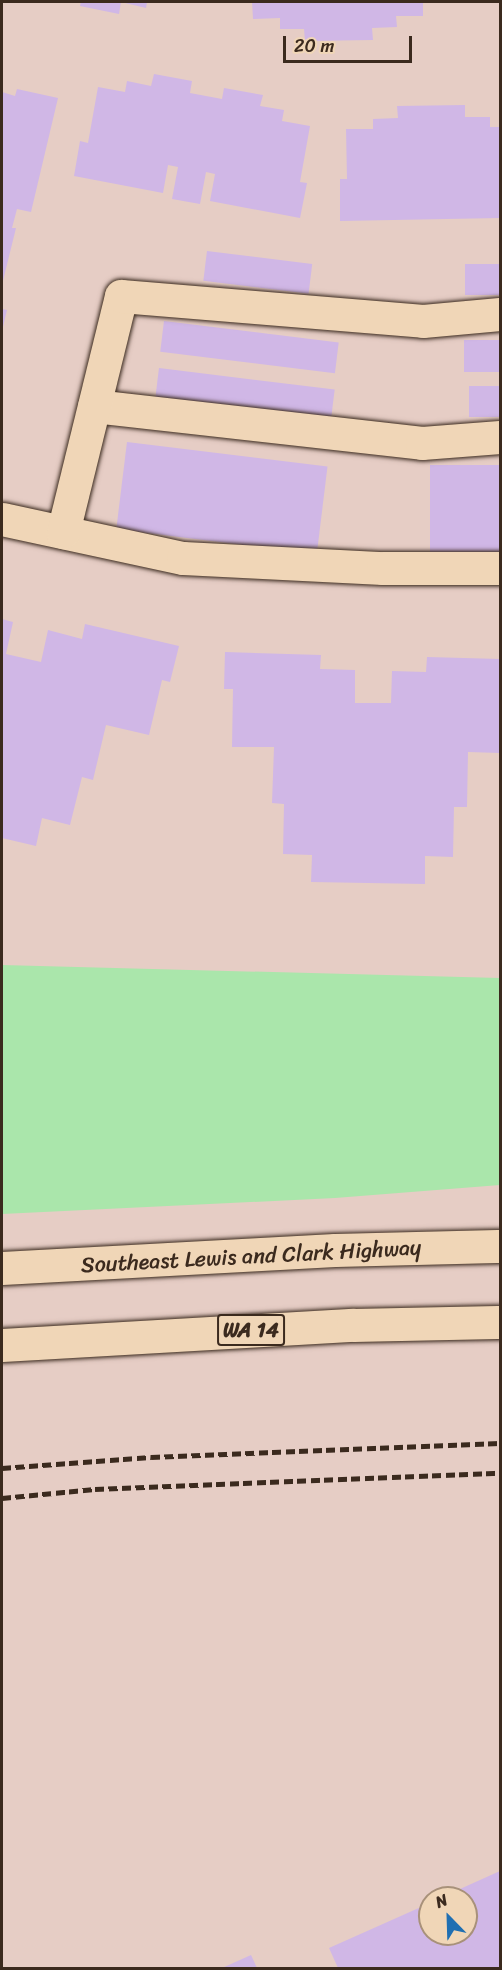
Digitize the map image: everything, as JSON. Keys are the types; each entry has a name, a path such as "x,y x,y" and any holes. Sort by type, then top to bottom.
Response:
{"main road":[{"path":"63,532 121,297 423,321 501,314"},
{"path":"94,406 422,442 501,437"},
{"path":"2,519 183,558 383,568 501,568"},
{"name":"Southeast Lewis and Clark Highway","path":"2,1268 336,1250 501,1246"},
{"name":"WA 14","path":"2,1345 353,1325 501,1322"}],"green space":[{"path":"2,965 500,978 500,1185 335,1198 2,1214"}],"building":[{"path":"81,2 121,2 119,14 80,6"},
{"path":"121,2 147,2 146,8"},
{"path":"252,2 423,2 423,16 396,16 397,27 372,28 373,40 305,41 304,29 280,29 280,18 253,19"},
{"path":"154,74 192,81 190,93 222,99 224,88 263,95 260,106 284,110 282,121 310,126 300,182 307,183 300,218 210,201 215,174 206,172 200,204 172,199 178,167 168,165 163,193 74,176 80,141 88,143 98,87 125,92 127,81 151,86"},
{"path":"17,89 58,98 31,212 17,209 12,228 16,228 2,285 2,92 15,96"},
{"path":"465,105 465,117 490,117 490,127 500,127 500,218 340,221 340,179 347,179 346,129 373,129 373,119 398,118 397,106"},
{"path":"207,251 312,264 309,294 203,281"},
{"path":"465,264 500,264 500,295 465,295"},
{"path":"2,309 7,310 2,331"},
{"path":"164,321 339,342 335,373 160,352"},
{"path":"464,340 500,340 500,372 464,372"},
{"path":"159,368 335,390 331,419 155,398"},
{"path":"469,386 500,386 500,417 469,417"},
{"path":"127,442 327,467 317,554 116,529"},
{"path":"430,465 500,465 500,553 430,553"},
{"path":"2,619 13,622 6,654 41,662 48,630 82,639 85,624 179,646 170,682 162,680 149,735 106,725 93,780 82,777 70,825 42,818 36,846 2,838"},
{"path":"225,652 321,655 320,669 355,670 355,703 391,703 392,671 426,672 427,657 500,659 500,753 468,752 467,807 454,807 453,857 425,856 425,884 311,882 312,855 283,854 284,804 272,803 274,747 232,747 233,689 224,689"},
{"path":"500,1871 500,1968 338,1968 329,1948 418,1908 418,1946 478,1946 478,1886 467,1886"},
{"path":"251,1955 257,1968 222,1968"}],"railway":[{"path":"2,1468 151,1457 500,1443"},
{"path":"2,1498 95,1489 500,1473"}]}
